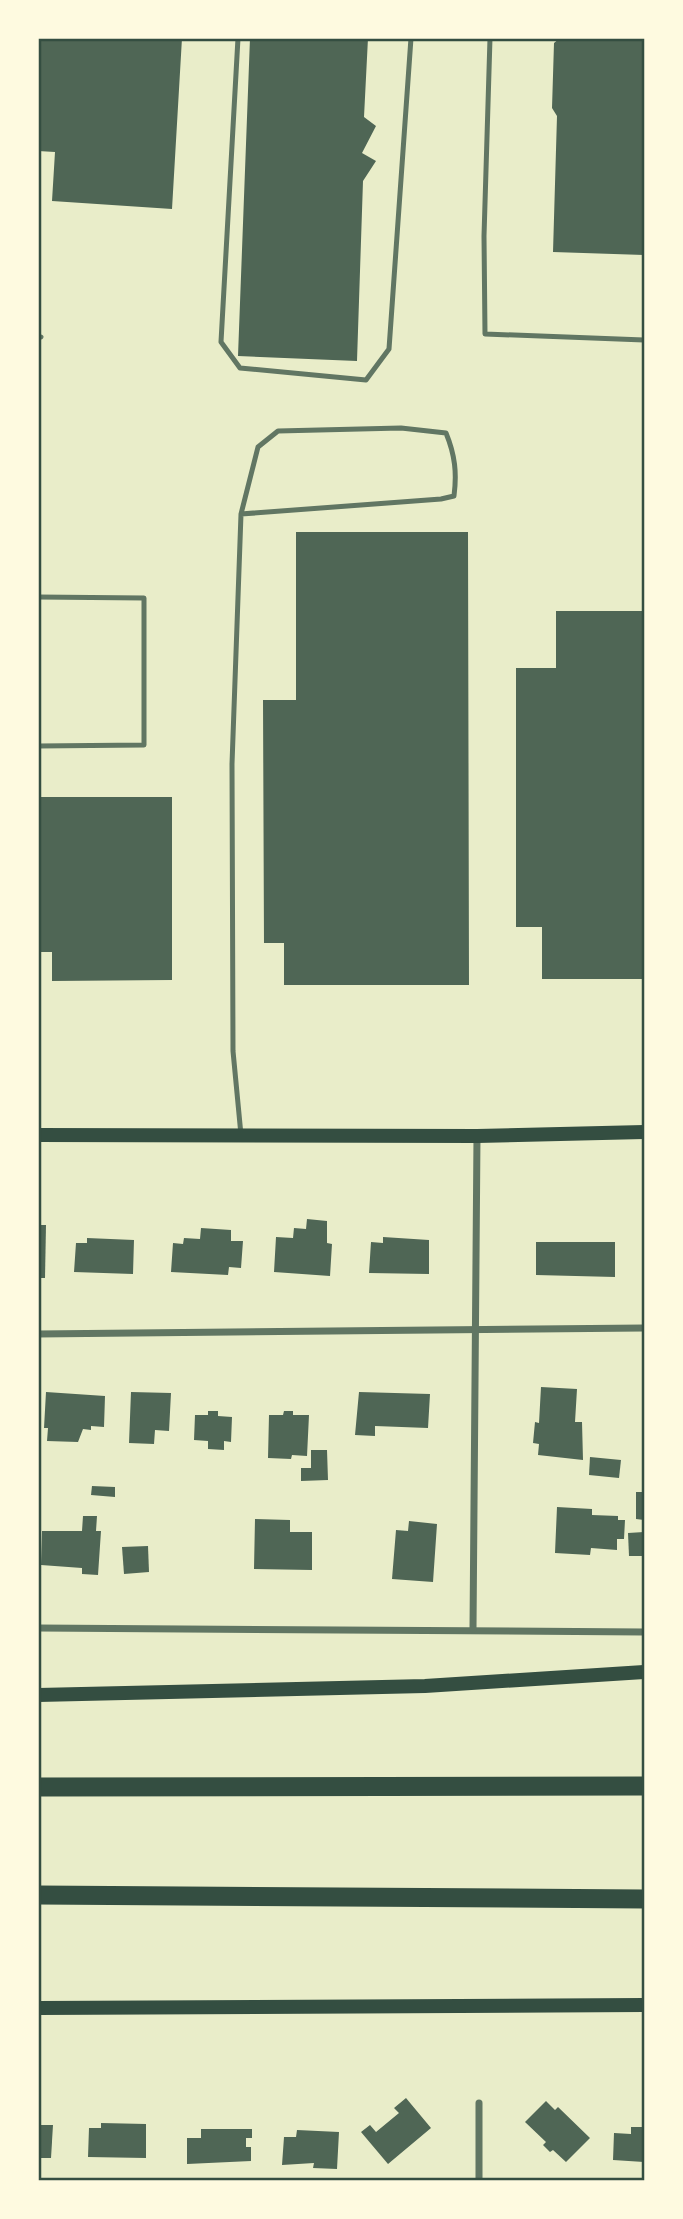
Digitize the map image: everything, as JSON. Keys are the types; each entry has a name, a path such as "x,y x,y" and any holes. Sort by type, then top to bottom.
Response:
{"highway":[{"path":"38,1787 645,1786"},
{"path":"38,1895 645,1899"}],"main road":[{"path":"38,1135 477,1136 645,1132"},
{"path":"38,1695 412,1687 645,1672"},
{"path":"38,2008 645,2005"}],"street":[{"path":"473,1629 477,1488 474,1328 477,1136"},
{"path":"38,1334 645,1328"},
{"path":"38,1628 643,1632"},
{"path":"479,2103 479,2180"}],"lane":[{"path":"238,38 220,342 240,368 366,380 389,349 411,38"},
{"path":"491,38 484,236 485,334 645,340"},
{"path":"241,514 454,496 457,476 453,449 446,433 401,428 278,431 258,447 241,514 232,764 233,1051 241,1135"},
{"path":"38,597 144,598 144,744 38,746"}],"building":[{"path":"38,38 182,38 172,209 52,201 55,152 38,151"},
{"path":"250,38 368,38 364,117 376,126 362,153 376,161 363,181 357,361 238,356"},
{"path":"560,38 644,39 644,255 553,252 557,116 552,108 554,43"},
{"path":"296,532 468,532 469,985 284,985 284,943 264,943 263,700 296,700"},
{"path":"556,611 644,611 644,979 542,979 542,927 516,927 516,668 556,668"},
{"path":"38,797 172,797 172,980 52,981 52,952 38,952"},
{"path":"307,1219 327,1221 327,1243 332,1244 330,1276 274,1272 276,1237 293,1238 294,1228 306,1229"},
{"path":"38,1225 46,1225 45,1278 38,1278"},
{"path":"201,1228 231,1230 231,1241 243,1241 241,1268 229,1267 228,1275 171,1272 173,1243 183,1244 184,1238 200,1239"},
{"path":"383,1237 429,1240 429,1274 369,1273 371,1242 383,1243"},
{"path":"87,1238 134,1240 133,1274 74,1272 76,1243 87,1243"},
{"path":"536,1242 615,1242 615,1277 536,1275"},
{"path":"541,1387 577,1389 575,1422 582,1422 583,1460 538,1455 539,1444 533,1443 535,1422 539,1423"},
{"path":"46,1392 105,1396 104,1427 91,1426 91,1430 83,1429 78,1442 47,1441 48,1428 44,1428"},
{"path":"131,1392 171,1393 169,1431 155,1430 154,1444 129,1443"},
{"path":"359,1392 430,1394 428,1428 375,1426 375,1436 355,1435"},
{"path":"208,1411 218,1411 218,1416 232,1417 231,1442 224,1441 224,1450 208,1449 208,1441 194,1440 195,1415 208,1415"},
{"path":"284,1411 293,1411 293,1415 309,1415 307,1456 292,1455 291,1459 268,1458 269,1415 283,1415"},
{"path":"311,1450 327,1450 328,1480 301,1481 301,1468 311,1468"},
{"path":"590,1457 621,1460 619,1478 589,1475"},
{"path":"92,1486 115,1487 115,1497 91,1495"},
{"path":"636,1492 644,1492 644,1520 636,1519"},
{"path":"557,1507 592,1509 592,1515 618,1516 618,1520 625,1520 624,1539 617,1539 617,1550 591,1548 590,1555 555,1553"},
{"path":"83,1516 97,1516 96,1531 101,1531 98,1575 82,1574 82,1568 41,1565 42,1531 82,1531"},
{"path":"255,1519 290,1520 290,1532 312,1532 312,1570 254,1569"},
{"path":"409,1521 437,1524 433,1582 392,1579 396,1530 408,1531"},
{"path":"644,1532 644,1556 629,1556 628,1533"},
{"path":"148,1546 149,1572 124,1574 122,1547"},
{"path":"406,2098 431,2128 388,2164 361,2132 370,2125 376,2132 399,2113 394,2108"},
{"path":"546,2101 555,2110 558,2107 590,2138 566,2162 553,2150 550,2152 543,2145 546,2142 525,2122"},
{"path":"101,2123 146,2124 146,2158 88,2157 89,2128 101,2128"},
{"path":"38,2125 53,2125 51,2158 38,2158"},
{"path":"631,2127 644,2127 644,2162 613,2160 614,2133 631,2134"},
{"path":"201,2129 252,2129 252,2138 246,2138 246,2147 251,2147 251,2161 187,2164 187,2138 201,2138"},
{"path":"297,2130 339,2132 337,2169 313,2168 314,2163 282,2165 284,2137 296,2137"}]}
